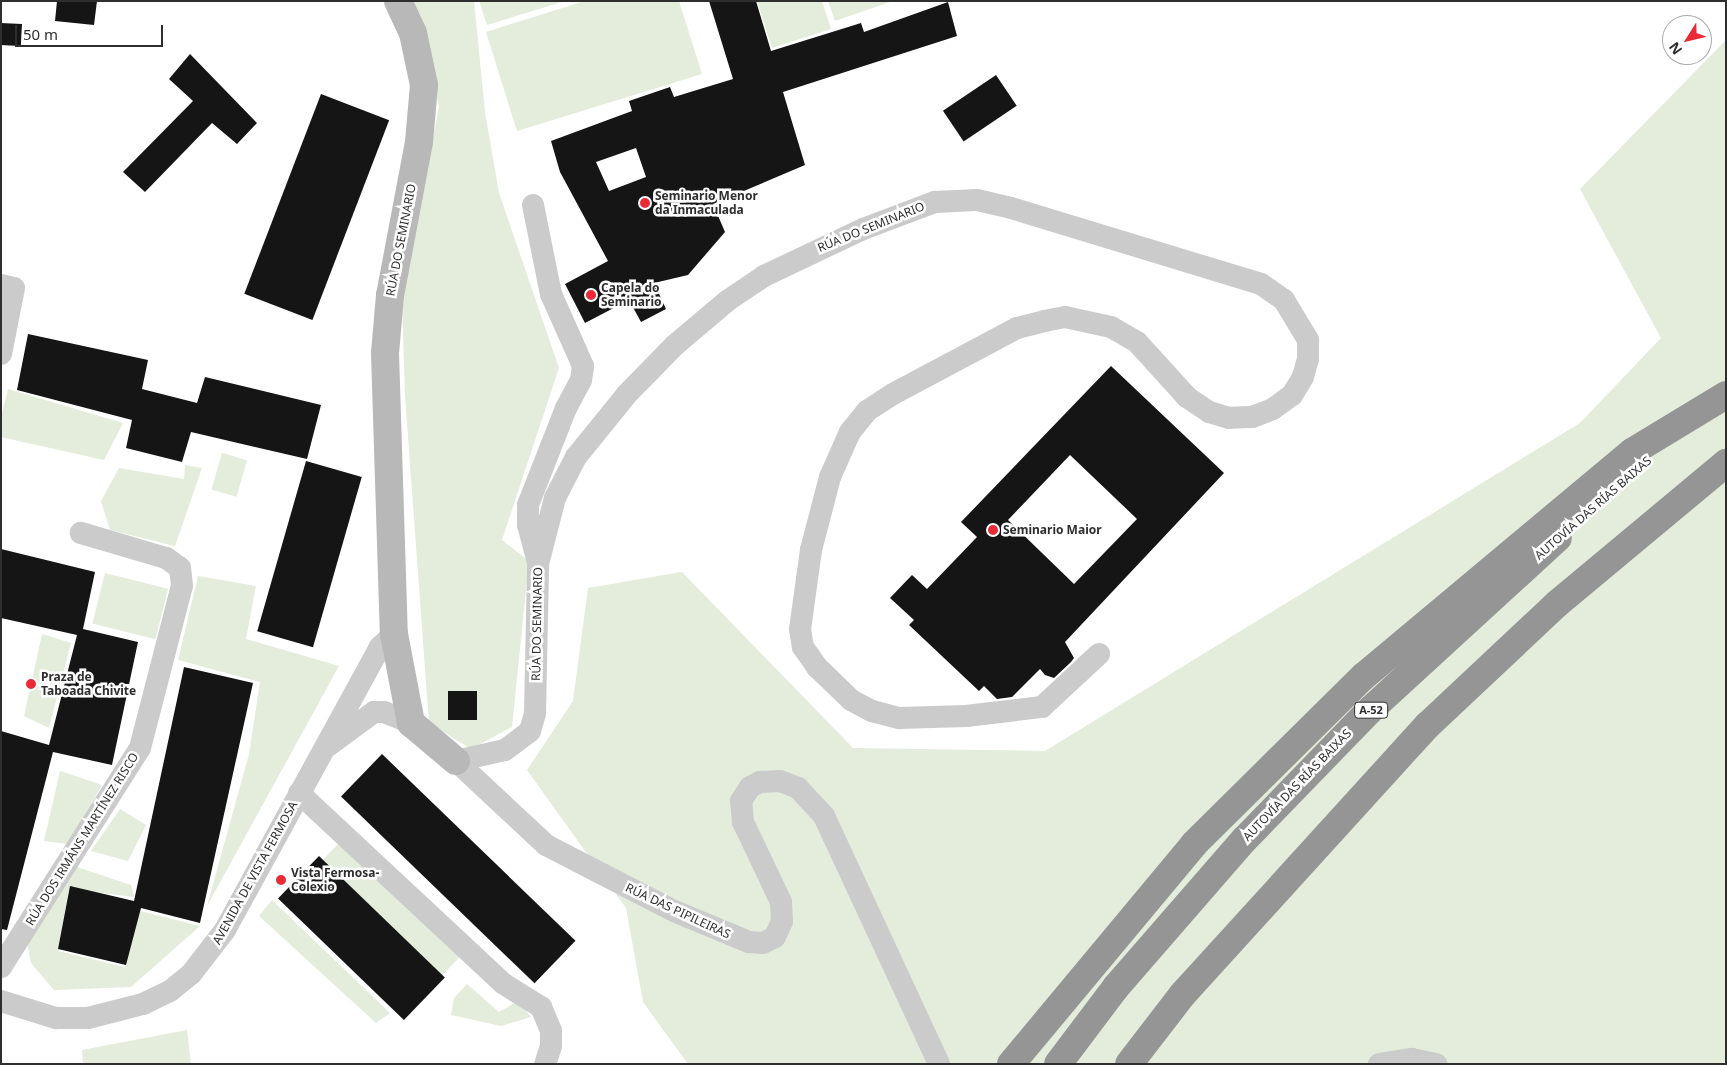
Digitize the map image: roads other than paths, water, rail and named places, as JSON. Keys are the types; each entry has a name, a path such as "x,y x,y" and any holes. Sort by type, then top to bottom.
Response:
{"highway":[{"path":"1011,1064 1194,844 1364,676 1632,452 1726,397"},
{"name":"AUTOVÍA DAS RÍAS BAIXAS","path":"1058,1064 1116,987 1244,840 1369,711 1521,570 1639,467 1726,397"},
{"path":"1130,1064 1183,994 1428,725 1558,603 1726,463"}],"street":[{"name":"RÚA DO SEMINARIO","path":"398,1 413,33 424,85 419,142 390,295 385,354 394,634 411,723"},
{"name":"RÚA DO SEMINARIO","path":"456,761 505,750 530,731 535,713 538,564 555,498 576,458 644,377 727,301 764,276 812,252 906,211 935,202 977,200 1262,284 1284,300 1308,340 1308,359 1303,377 1292,395 1273,409 1252,417 1229,418 1208,412 1187,397 1137,342 1111,327 1065,317 1016,328 893,394 867,411 850,432 830,477 804,581 800,629 803,647 817,667 851,700 872,711 899,718 966,716 1042,707 1099,654"},
{"path":"533,206 551,294 583,366 581,380 566,408 528,505 528,525 538,564"},
{"path":"1,354 8,287"},
{"name":"RÚA DOS IRMÁNS MARTÍNEZ RISCO","path":"1,967 140,748 182,586 180,568 175,563 157,554 81,533"},
{"name":"AVENIDA DE VISTA FERMOSA","path":"1,1001 56,1018 88,1018 131,1009 170,990 202,963 216,944 380,647 394,634"},
{"name":"AVENIDA DE VISTA FERMOSA","path":"325,748 374,712 384,712 411,723"},
{"path":"411,723 456,761"},
{"name":"RÚA DAS PIPILEIRAS","path":"456,761 546,845 674,911 748,942 763,943 774,937 782,921 781,902 743,822 740,801 750,787 760,782 780,781 798,788 824,816 939,1064"},
{"path":"299,793 504,984 541,1007 551,1031 551,1046 545,1064"},
{"path":"1379,1064 1412,1059 1436,1064"}],"place":[{"name":"Seminario Menor da Inmaculada","path":"645,203"},
{"name":"Capela do Seminario","path":"591,295"},
{"name":"Seminario Maior","path":"993,530"},
{"name":"Praza de Taboada Chivite","path":"31,684"},
{"name":"Vista Fermosa- Colexio","path":"281,880"}]}
